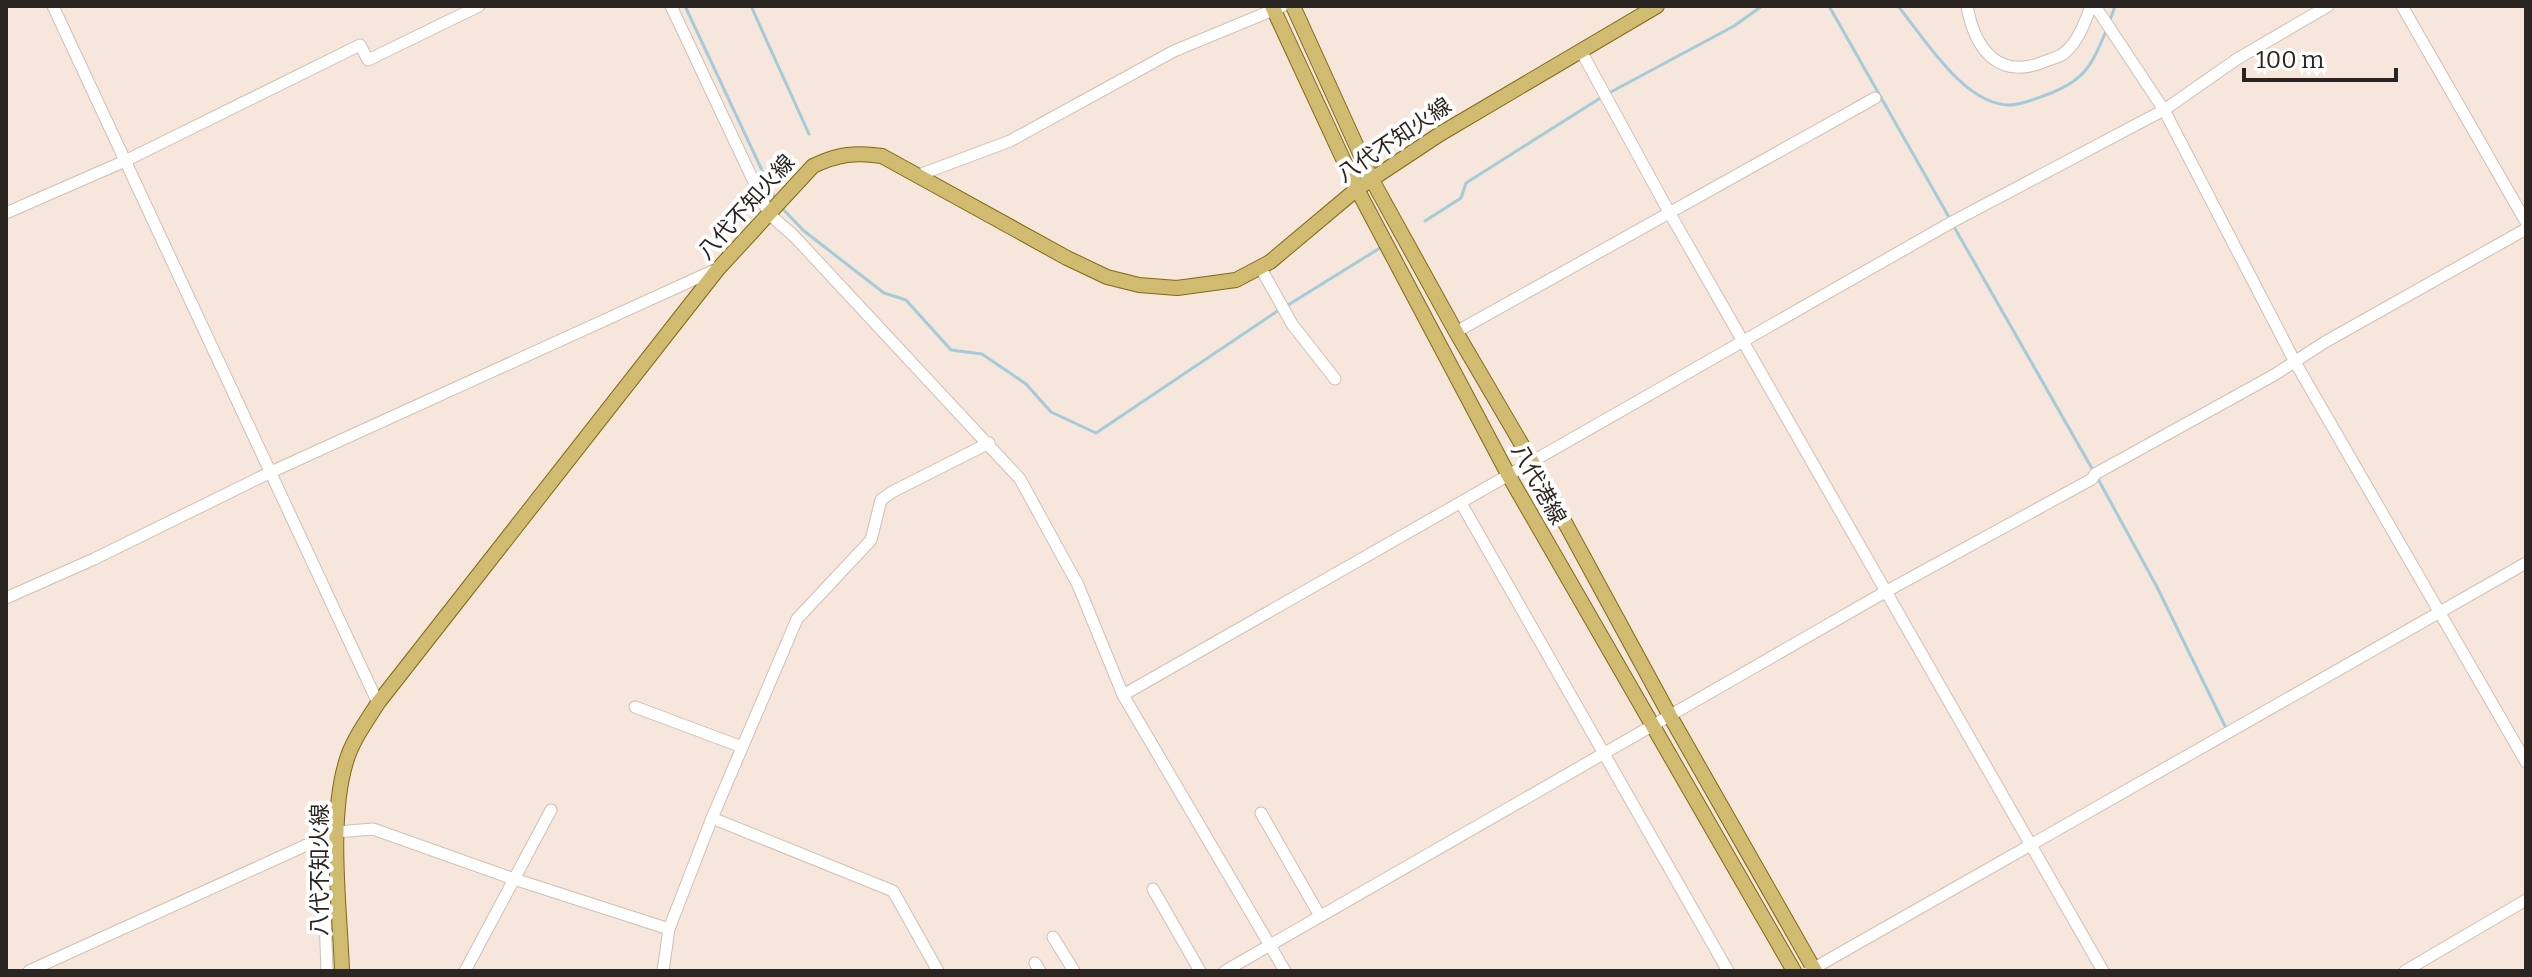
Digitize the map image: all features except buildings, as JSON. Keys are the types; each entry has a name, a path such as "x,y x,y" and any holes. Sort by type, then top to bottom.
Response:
{"main road":[{"name":"八代港線","path":"1293,6 1372,180 1532,462 1812,970"},
{"name":"八代不知火線","path":"342,971 337,832 346,761 353,744 378,703 718,269 813,166 834,155 858,152 882,156 1107,277 1139,285 1177,288 1236,280 1270,262 1357,189 1440,134 1657,6"},
{"name":"八代港線","path":"1276,7 1357,189 1509,476 1794,971"}],"street":[{"path":"53,6 378,703"},
{"path":"6,213 125,161 360,45 368,60 479,6"},
{"path":"671,6 772,210 1020,479 1078,585 1123,695 1285,971"},
{"path":"1967,6 1970,22 1983,50 2003,65 2019,69 2064,54 2097,10 2164,110 2295,362 2526,762"},
{"path":"1123,695 1952,222 2164,110 2237,59 2328,6"},
{"path":"2402,6 2526,222"},
{"path":"919,175 1010,141 1174,51 1276,7"},
{"path":"1581,51 1669,212 2103,971"},
{"path":"1456,332 1875,98"},
{"path":"1227,970 2526,229"},
{"path":"1260,267 1292,324 1335,379"},
{"path":"6,598 94,559 271,472 718,269"},
{"path":"663,971 669,929 712,818 797,619 871,540 881,500 989,443"},
{"path":"1461,503 1728,971"},
{"path":"1812,970 2526,563"},
{"path":"635,707 742,747"},
{"path":"465,971 551,810"},
{"path":"1261,813 1320,916"},
{"path":"712,818 893,891 938,971"},
{"path":"29,971 322,838 337,832 373,829 669,929"},
{"path":"322,838 327,971"},
{"path":"1153,889 1200,971"},
{"path":"2405,971 2526,900"},
{"path":"1053,937 1074,971"}],"waterway":[{"path":"685,6 775,198"},
{"path":"751,6 809,134"},
{"path":"1609,93 1734,26 1762,6"},
{"path":"1829,6 1950,219"},
{"path":"1898,6 1933,52 1961,82 1993,102 2010,105 2059,90 2078,78 2096,54 2106,31"},
{"path":"2110,20 2115,6"},
{"path":"1425,221 1461,198 1466,183 1602,97"},
{"path":"781,207 804,231 884,293 906,300 951,350 982,354 1026,384 1051,412 1096,433 1279,310"},
{"path":"1953,225 2094,472"},
{"path":"1288,305 1380,248"},
{"path":"2098,479 2157,587 2226,728"}]}
